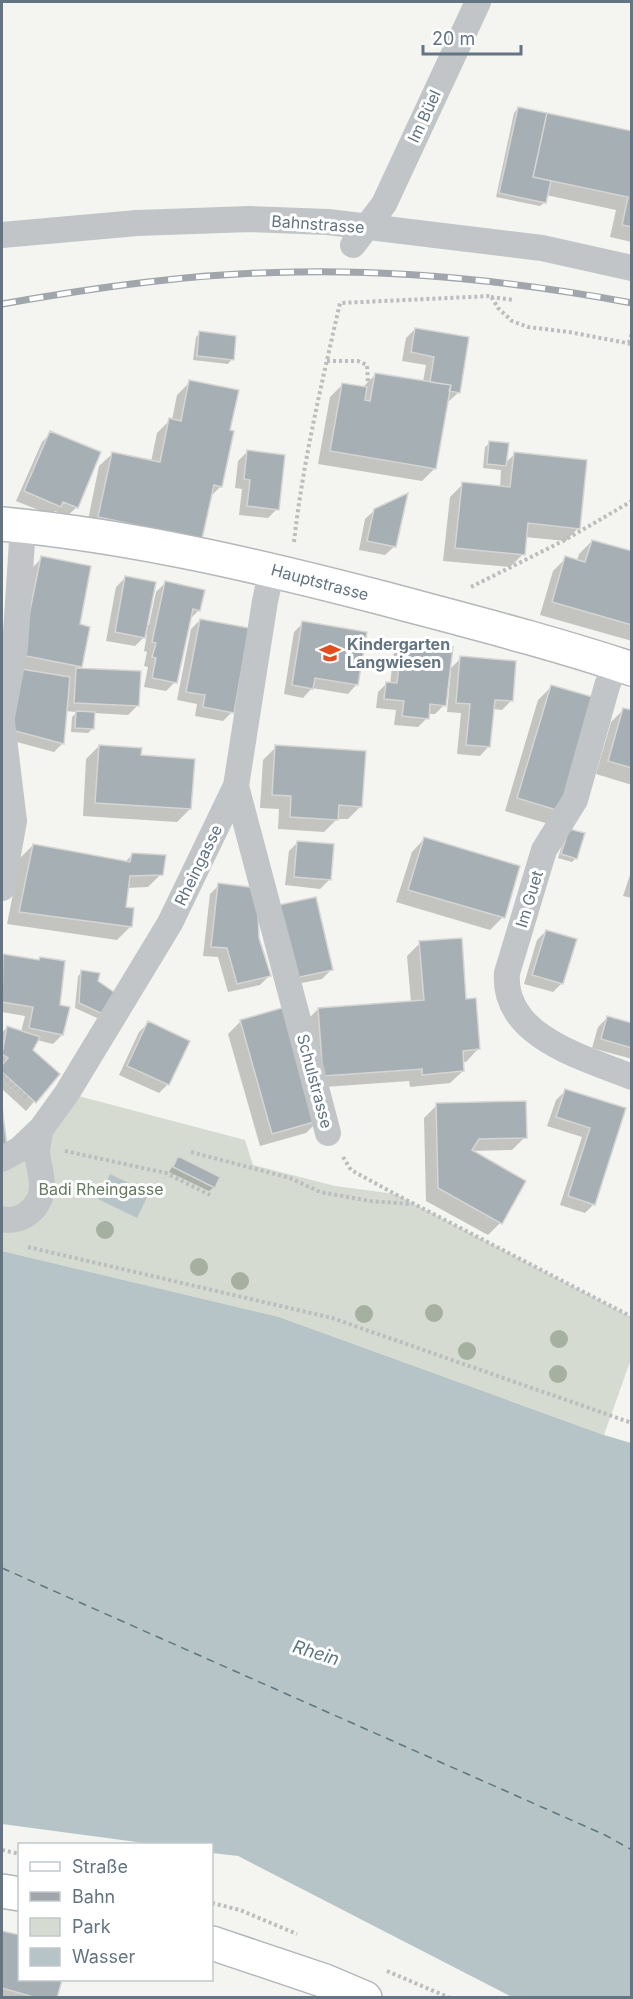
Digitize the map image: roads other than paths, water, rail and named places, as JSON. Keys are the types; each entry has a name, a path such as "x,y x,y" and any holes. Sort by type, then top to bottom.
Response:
{"main road":[{"name":"Hauptstrasse","path":"12,525 283,560 444,615 623,666"},
{"path":"2,1891 18,1894"},
{"path":"213,1943 325,1981 364,1998"}],"street":[{"name":"Im Büel","path":"359,236 384,204 478,2"},
{"name":"Bahnstrasse","path":"2,235 137,223 249,219 328,222 359,236 542,248 632,268"},
{"path":"2,888 14,821 2,719 15,648 12,525"},
{"name":"Rheingasse","path":"2,1159 39,1137 67,1093 170,923 236,786 265,600 283,560"},
{"name":"Im Guet","path":"623,666 575,800 544,850 507,973 506,986 517,1013 542,1038 579,1056 632,1077"},
{"name":"Schulstrasse","path":"236,786 328,1133"},
{"path":"2,1219 25,1217 37,1204 43,1188 37,1152 39,1137"}],"water":[{"path":"110,1174 149,1193 137,1218 98,1199"},
{"name":"Rhein","path":"2,1251 279,1317 631,1443 631,1997 512,1997 238,1856 213,1853 213,1843 144,1843 2,1824"}],"railway":[{"path":"2,304 185,278 296,272 422,275 506,283 632,303"}],"place":[{"name":"Kindergarten Langwiesen","path":"330,653"}],"park label":[{"name":"Badi Rheingasse","path":"101,1189"}]}
